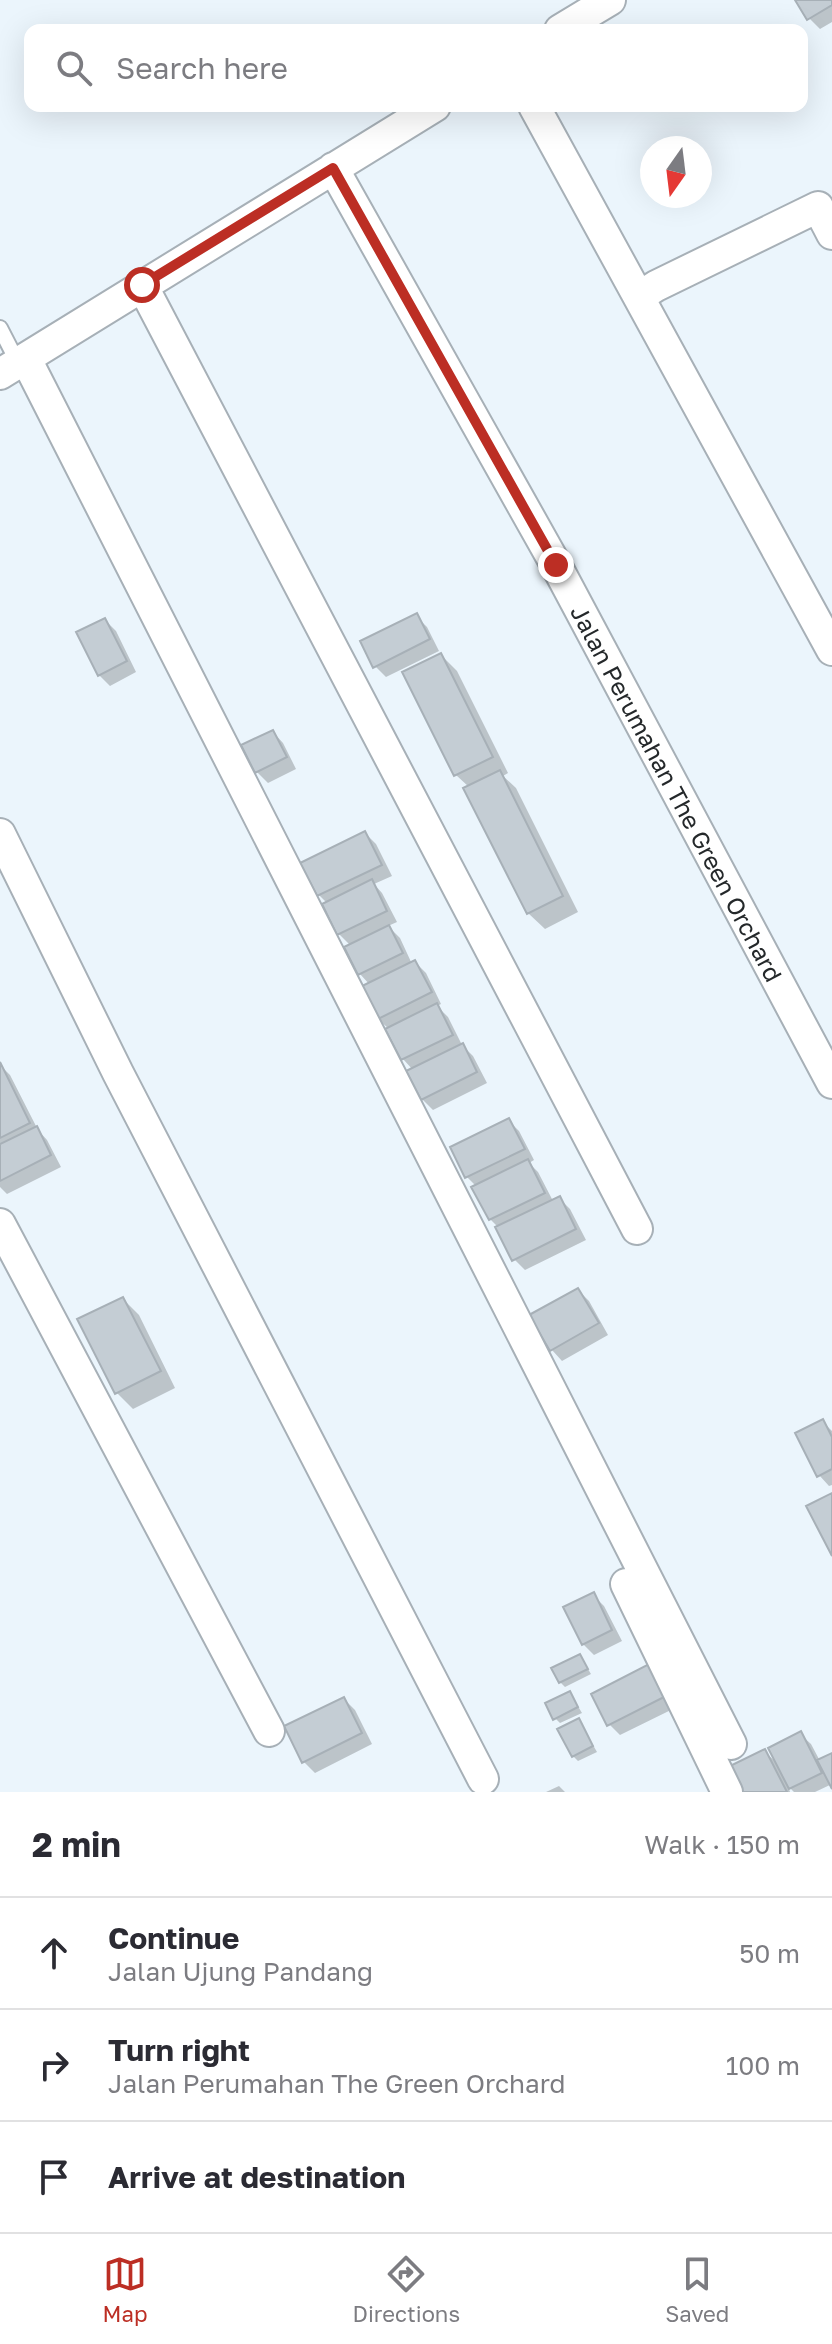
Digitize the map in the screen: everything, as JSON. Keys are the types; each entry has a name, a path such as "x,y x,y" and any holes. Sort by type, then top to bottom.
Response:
{"street":[{"path":"570,24 610,0"},
{"path":"425,112 15,365 731,1744"},
{"path":"537,112 832,650"},
{"name":"Jalan Perumahan The Green Orchard","path":"333,168 556,565 832,1083"},
{"path":"639,297 818,207 832,234"},
{"path":"142,285 637,1229"},
{"path":"0,834 133,1101 483,1779"},
{"path":"0,1224 269,1731"},
{"path":"626,1584 727,1792"}],"lane":[{"path":"0,328 15,365"}],"building":[{"path":"795,0 832,0 832,5 807,20"},
{"path":"417,613 430,639 373,668 360,641"},
{"path":"105,618 127,661 98,676 76,632"},
{"path":"441,653 493,757 454,776 402,672"},
{"path":"273,730 287,757 255,773 241,745"},
{"path":"500,770 563,896 527,914 463,788"},
{"path":"365,831 382,865 317,896 300,863"},
{"path":"372,879 387,911 337,935 322,904"},
{"path":"389,925 403,953 358,975 344,947"},
{"path":"415,960 432,992 376,1020 360,987"},
{"path":"437,1003 453,1035 401,1060 385,1029"},
{"path":"463,1043 477,1072 421,1100 406,1071"},
{"path":"0,1062 30,1123 0,1138"},
{"path":"509,1118 525,1149 465,1178 450,1147"},
{"path":"37,1126 51,1155 0,1181 0,1144"},
{"path":"528,1159 545,1193 489,1220 471,1187"},
{"path":"560,1196 576,1229 512,1261 495,1227"},
{"path":"578,1288 599,1323 550,1351 529,1315"},
{"path":"123,1297 161,1371 115,1394 77,1319"},
{"path":"823,1419 832,1437 832,1469 817,1477 795,1433"},
{"path":"832,1493 832,1556 806,1506"},
{"path":"594,1592 612,1630 582,1645 563,1607"},
{"path":"580,1654 588,1669 559,1683 551,1668"},
{"path":"651,1663 668,1695 607,1726 591,1694"},
{"path":"570,1691 578,1707 553,1720 545,1703"},
{"path":"344,1697 362,1733 302,1763 284,1726"},
{"path":"579,1718 593,1746 572,1757 557,1729"},
{"path":"801,1731 822,1773 789,1789 768,1748"},
{"path":"765,1749 787,1792 741,1792 728,1767"},
{"path":"832,1753 832,1789 817,1760"}],"route":[{"path":"142,285 333,168 556,565"}]}
